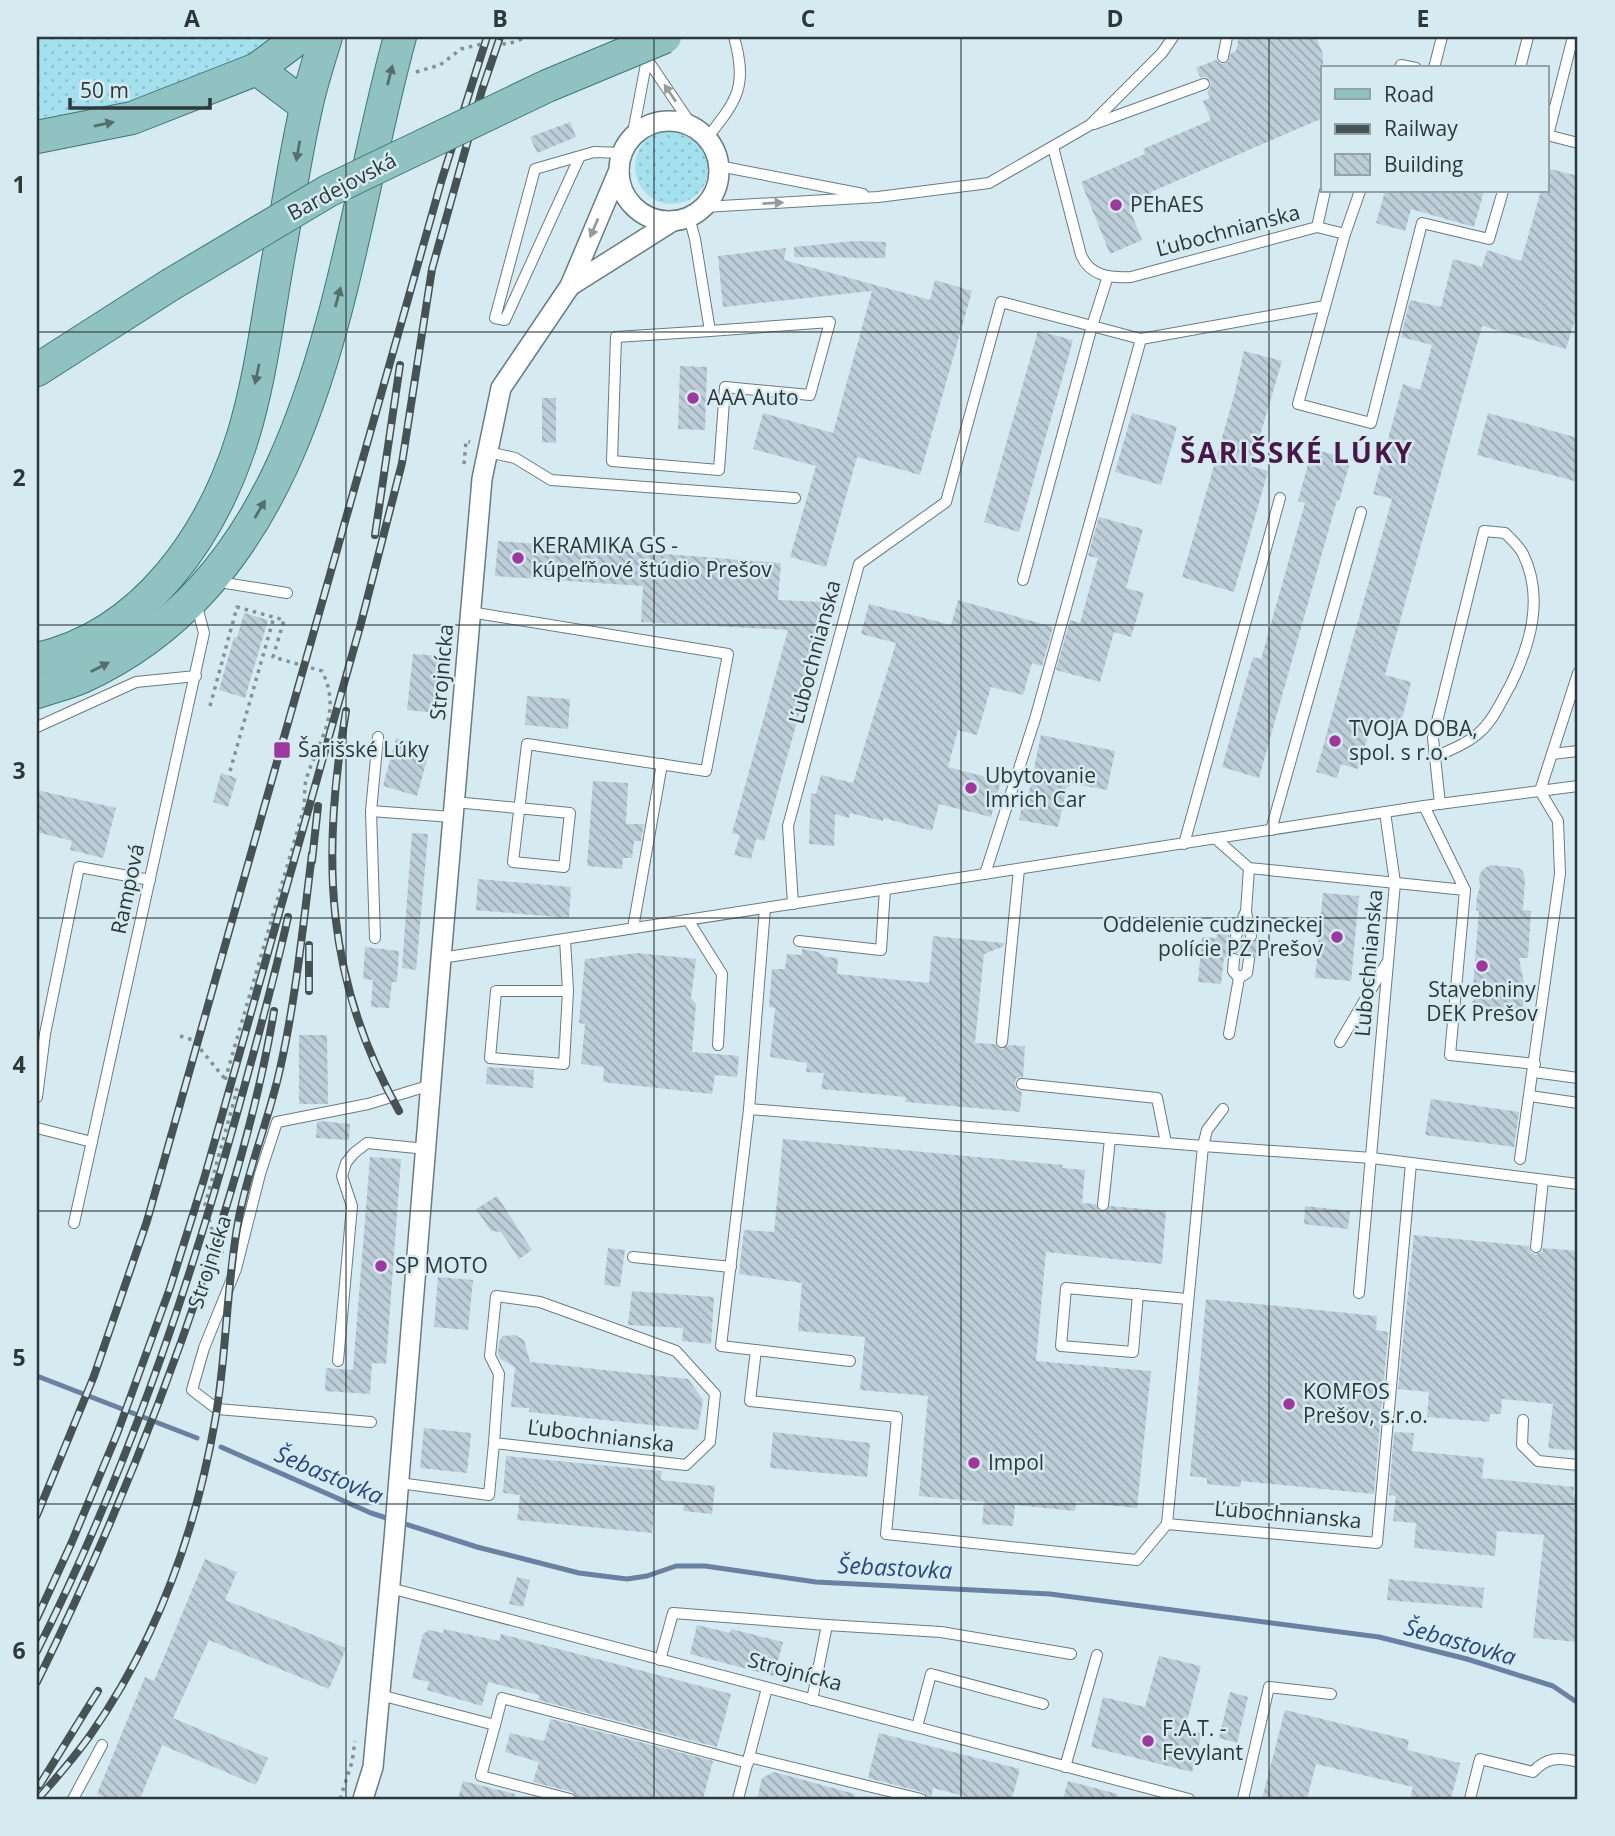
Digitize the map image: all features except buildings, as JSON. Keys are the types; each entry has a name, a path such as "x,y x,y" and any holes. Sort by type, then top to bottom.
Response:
{"main road":[{"path":"37,137 132,118 257,69 300,37"},
{"path":"188,584 186,554 230,474 243,435 262,352 306,106 326,37"},
{"name":"Bardejovská","path":"37,370 170,285 328,191 547,86 656,48"},
{"path":"37,692 80,678 114,660 169,620 188,584 258,513 287,458 314,386 356,227 396,51"},
{"path":"257,69 306,106"},
{"path":"37,659 93,638 120,622 155,593 188,584"}],"street":[{"path":"660,122 677,122 700,133 716,154 719,166 716,188 689,215 570,286 624,153 645,127 660,122"},
{"path":"624,153 624,192 638,210 650,218 689,215"},
{"name":"Strojnícka","path":"363,1799 373,1767 390,1588 482,479 501,388 570,286"}],"lane":[{"path":"645,37 656,48 700,133 730,110 738,90 742,69 734,37"},
{"path":"1162,53 1164,37"},
{"path":"1090,125 1162,53 1173,37"},
{"path":"1223,57 1227,37"},
{"path":"1435,66 1442,37"},
{"path":"1521,66 1528,37"},
{"path":"1548,131 1573,37"},
{"path":"580,156 505,320 495,318 535,169 580,156 594,152 624,153 656,48"},
{"path":"710,331 689,215 878,197 989,183 1090,125 1204,85"},
{"path":"1548,135 1578,143"},
{"path":"1023,580 1108,276 1091,270 1085,264 1053,147"},
{"path":"719,166 878,197"},
{"path":"1325,192 1317,227 1345,234"},
{"path":"1360,192 1345,234 1298,404 1371,423 1422,223 1489,239 1503,192"},
{"name":"Ľubochnianska","path":"1108,276 1130,277 1317,227"},
{"name":"Ľubochnianska","path":"793,904 788,826 859,564 946,502 1001,302 1141,339"},
{"path":"985,874 1035,719 1141,339 1325,306"},
{"path":"830,322 810,395 726,387 719,470 612,461 616,337 710,331 830,322"},
{"path":"488,452 514,458 551,480 795,498"},
{"path":"1184,844 1280,498"},
{"path":"1271,830 1361,512"},
{"path":"1435,757 1465,743 1484,729 1506,694 1523,659 1532,626 1534,586 1522,552 1505,533 1484,531 1433,738 1435,757 1440,804"},
{"path":"188,584 287,593"},
{"name":"Rampová","path":"74,1223 204,633 188,584"},
{"path":"371,811 518,808 570,813 565,867 513,862 518,808 527,744 706,771 728,654 470,612"},
{"path":"1520,1158 1560,874 1558,821 1540,791 1578,673"},
{"path":"37,727 136,682 195,676"},
{"path":"375,938 371,811 378,737"},
{"path":"1552,754 1578,751"},
{"path":"632,928 662,765"},
{"path":"441,958 1424,806 1578,786"},
{"path":"1424,806 1465,890 1450,1055 1578,1078"},
{"name":"Ľubochnianska","path":"1359,1293 1395,883 1385,812"},
{"path":"1216,839 1249,868 1465,890"},
{"path":"37,1097 45,1034 79,867 150,880"},
{"path":"1249,868 1246,912 1251,936"},
{"path":"1002,1042 1019,869"},
{"path":"799,941 881,950 885,890"},
{"path":"765,908 749,1109 721,1346 850,1361"},
{"path":"1236,936 1246,912"},
{"path":"688,920 722,974 719,1045"},
{"path":"565,939 568,990 564,1064 490,1058 496,991 568,990"},
{"path":"1234,958 1233,971 1239,978"},
{"path":"1229,1034 1239,978 1247,973 1249,959"},
{"path":"1340,1042 1388,960"},
{"name":"Strojnícka","path":"371,1422 217,1409 192,1390 204,1348 236,1269 260,1174 277,1122 368,1104 431,1084"},
{"path":"1022,1084 1157,1098 1166,1143"},
{"path":"1530,1096 1578,1103"},
{"path":"749,1109 1372,1158 1578,1184"},
{"path":"756,1350 750,1401 897,1417 886,1534 1137,1560 1167,1524 1203,1146 1207,1130 1223,1109"},
{"path":"37,1128 92,1142"},
{"path":"1103,1205 1110,1139"},
{"path":"338,1362 352,1206 342,1176 346,1163 367,1143 426,1149"},
{"name":"Ľubochnianska","path":"1167,1524 1377,1543 1411,1163"},
{"path":"1536,1247 1544,1180"},
{"path":"633,1257 731,1267"},
{"path":"1138,1294 1133,1352 1061,1346 1066,1288 1138,1294 1188,1299"},
{"name":"Ľubochnianska","path":"399,1483 489,1495 499,1374 490,1356 496,1296 540,1302 676,1351 715,1394 710,1443 686,1465 494,1443"},
{"path":"1523,1420 1522,1445 1538,1461 1578,1465"},
{"name":"Strojnícka","path":"390,1588 1189,1799"},
{"path":"660,1660 673,1613 941,1632 1071,1654"},
{"path":"812,1700 827,1625"},
{"path":"1065,1767 1097,1655"},
{"path":"917,1727 931,1674 1043,1704"},
{"path":"1243,1799 1269,1687 1331,1694"},
{"path":"738,1799 768,1688"},
{"path":"380,1695 495,1725"},
{"path":"569,1799 481,1776 502,1698 749,1760 921,1799"},
{"path":"73,1799 102,1745"},
{"path":"1470,1799 1480,1759 1533,1772 1542,1761 1562,1758 1578,1762"}],"path":[{"path":"396,51 417,72 440,65 461,49 486,43 508,44 527,37"},
{"path":"210,706 237,607 284,620 273,657 322,671 332,700 330,719 306,783 304,808 225,1080"},
{"path":"230,771 274,617"},
{"path":"180,1036 193,1040 225,1080 237,1090 205,1205 212,1230 225,1259"}],"shaded area":[{"path":"37,37 283,37 256,54 169,94 37,125"},
{"path":"672,130 693,136 703,146 709,167 703,188 693,198 672,204 651,198 641,188 635,167 641,146 651,136"}],"waterway":[{"name":"Šebastovka","path":"37,1376 197,1438"},
{"name":"Šebastovka","path":"221,1447 371,1513 477,1547 579,1573 627,1579 647,1576 676,1566 705,1566 816,1582 1050,1594 1379,1637 1467,1659 1553,1686 1578,1703"}],"railway":[{"path":"37,1515 94,1376 147,1221 442,179 487,37"},
{"path":"37,1618 117,1434 170,1288 204,1179 360,627 402,463 432,269 482,90 500,37"},
{"path":"375,535 400,365"},
{"path":"346,711 333,816 335,916 343,965 356,1014 374,1062 399,1111"},
{"path":"312,861 318,806"},
{"path":"38,1799 91,1734 135,1661 170,1585 196,1504 207,1463 219,1396 231,1268 239,1217 286,1042 312,854"},
{"path":"37,1651 97,1522 150,1389 173,1322 236,1117 288,917"},
{"path":"309,945 309,991"},
{"path":"37,1682 106,1532 148,1431 186,1328 235,1178 261,1078 274,1011"},
{"path":"39,1786 98,1691"}],"place":[{"name":"PEhAES","path":"1116,205"},
{"name":"AAA Auto","path":"693,398"},
{"name":"KERAMIKA GS - kúpeľňové štúdio Prešov","path":"518,558"},
{"name":"TVOJA DOBA, spol. s r.o.","path":"1335,741"},
{"name":"Šarišské Lúky","path":"282,750"},
{"name":"Ubytovanie Imrich Car","path":"971,788"},
{"name":"Oddelenie cudzineckej polície PZ Prešov","path":"1337,937"},
{"name":"Stavebniny DEK Prešov","path":"1482,966"},
{"name":"SP MOTO","path":"381,1266"},
{"name":"KOMFOS Prešov, s.r.o.","path":"1289,1404"},
{"name":"Impol","path":"974,1463"},
{"name":"F.A.T. - Fevylant","path":"1148,1741"}],"district":[{"name":"ŠARIŠSKÉ LÚKY","path":"1297,453"}]}
